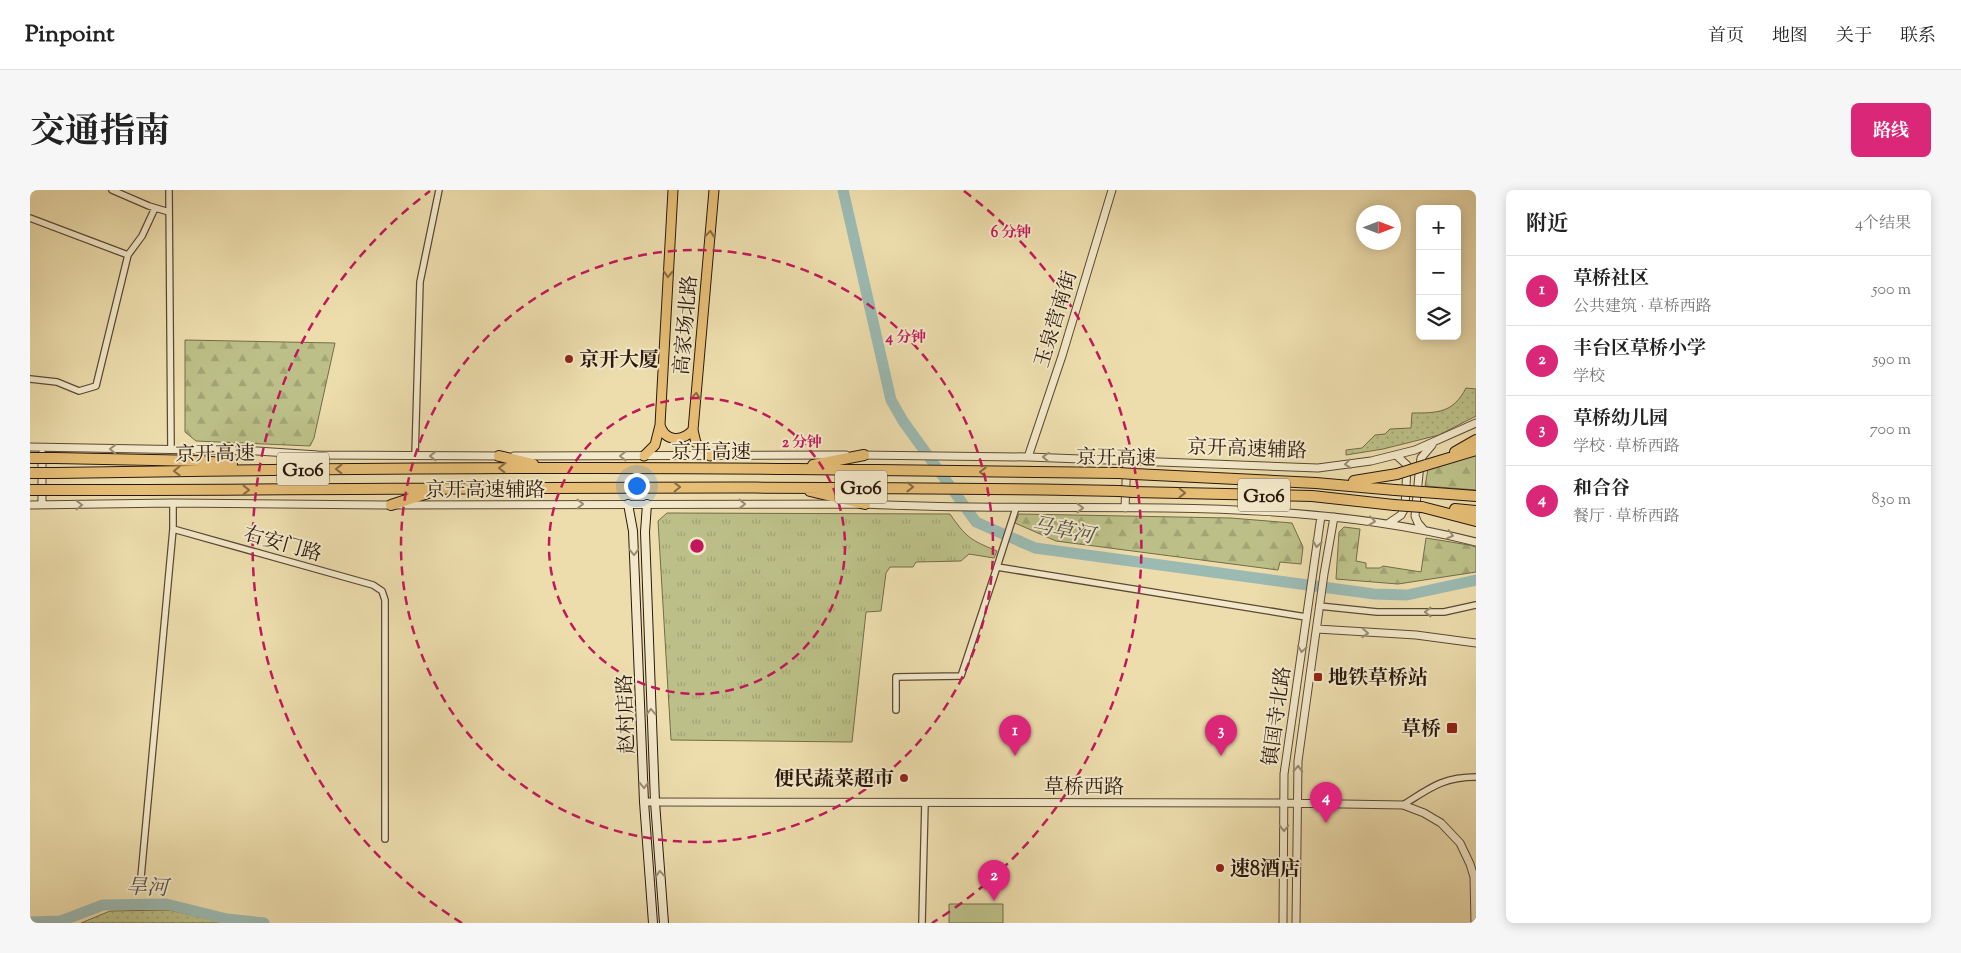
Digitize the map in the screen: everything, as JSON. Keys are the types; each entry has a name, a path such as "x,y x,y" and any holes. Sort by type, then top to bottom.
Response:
{"highway":[{"path":"1444,459 1476,440"},
{"path":"1316,483 1365,480 1397,474 1476,450"},
{"path":"499,456 551,468"},
{"path":"792,469 864,456"},
{"path":"30,458 201,461 278,469"},
{"name":"京开高速","path":"30,474 278,469 551,468 1120,473 1316,483 1476,496"},
{"path":"792,486 865,504"},
{"name":"京开高速","path":"31,491 436,490 792,486 968,488 1312,496 1422,507"},
{"path":"391,505 436,490"},
{"path":"1422,507 1476,511"},
{"path":"1422,507 1476,521"}],"main road":[{"name":"高家场北路","path":"644,456 655,445 660,425 673,190"},
{"name":"高家场北路","path":"694,430 714,190"},
{"path":"660,425 662,433 667,437 688,436 694,430"},
{"path":"694,430 696,443 710,456"},
{"name":"赵村店路","path":"628,504 634,531 644,802 653,923"},
{"name":"赵村店路","path":"647,504 645,532 655,802 664,923"}],"street":[{"path":"112,190 169,212"},
{"path":"169,190 171,450"},
{"path":"415,456 420,282 439,190"},
{"name":"玉泉营南街","path":"1028,457 1062,356 1112,190"},
{"path":"30,379 58,382 79,391 96,386 128,255 142,236 155,208"},
{"path":"30,218 128,255"},
{"name":"京开高速辅路","path":"30,447 415,456 946,455 1127,459 1318,468 1371,461 1415,450 1476,423"},
{"path":"1424,530 1415,516 1421,458 1438,440"},
{"path":"42,448 42,505"},
{"path":"1389,523 1401,515 1404,508 1407,465 1396,455"},
{"path":"1125,508 1127,459"},
{"path":"141,877 173,529 173,503"},
{"name":"京开高速辅路","path":"30,505 173,503 391,505 865,504 939,508 1016,508"},
{"path":"896,710 896,677 962,676 1016,508 1263,511 1389,523 1476,542"},
{"name":"镇国寺北路","path":"1283,923 1284,774 1321,516"},
{"name":"镇国寺北路","path":"1296,923 1298,760 1324,574 1334,517"},
{"name":"右安门路","path":"173,529 373,585 382,591 385,600 385,839"},
{"path":"997,567 1306,617"},
{"path":"1320,604 1377,612 1444,612 1476,605"},
{"path":"1317,629 1416,635 1476,643"},
{"path":"1403,805 1442,781 1454,778 1476,777"},
{"name":"草桥西路","path":"644,802 1297,803 1403,805 1424,813 1441,824 1460,843 1470,864 1475,890 1475,923"},
{"path":"922,923 925,802"}],"green space":[{"path":"185,340 335,343 314,438 310,446 196,441 185,432"},
{"path":"1466,388 1476,389 1476,416 1439,435 1383,449 1346,455 1346,450 1362,448 1375,435 1385,434 1390,429 1411,428 1412,413 1437,412 1450,407"},
{"path":"1476,454 1476,490 1425,486 1428,469"},
{"path":"667,513 950,514 969,537 997,551 994,558 969,554 961,561 916,562 913,567 890,567 886,573 881,611 866,612 852,742 671,740 658,521"},
{"path":"1019,514 1231,518 1292,523 1303,547 1301,564 1280,562 1278,570 1056,541 1015,523"},
{"path":"1344,527 1360,529 1356,561 1366,563 1366,568 1380,568 1383,566 1421,572 1426,538 1476,547 1476,572 1398,584 1336,579 1339,532"},
{"path":"949,904 1003,904 1003,923 949,923"},
{"path":"169,910 227,923 81,923 110,911"}],"waterway":[{"name":"马草河","path":"843,190 891,400 903,421 976,522 1035,548 1374,594 1407,595 1476,580"},
{"name":"旱河","path":"30,922 61,921 103,905 166,904 227,919 264,923"}],"place":[{"name":"京开大厦","path":"569,359"},
{"name":"地铁草桥站","path":"1318,677"},
{"name":"草桥","path":"1452,728"},
{"name":"草桥社区","path":"1015,756"},
{"name":"草桥幼儿园","path":"1221,756"},
{"name":"便民蔬菜超市","path":"904,778"},
{"name":"和合谷","path":"1326,823"},
{"name":"速8酒店","path":"1220,868"},
{"name":"丰台区草桥小学","path":"994,901"}]}
